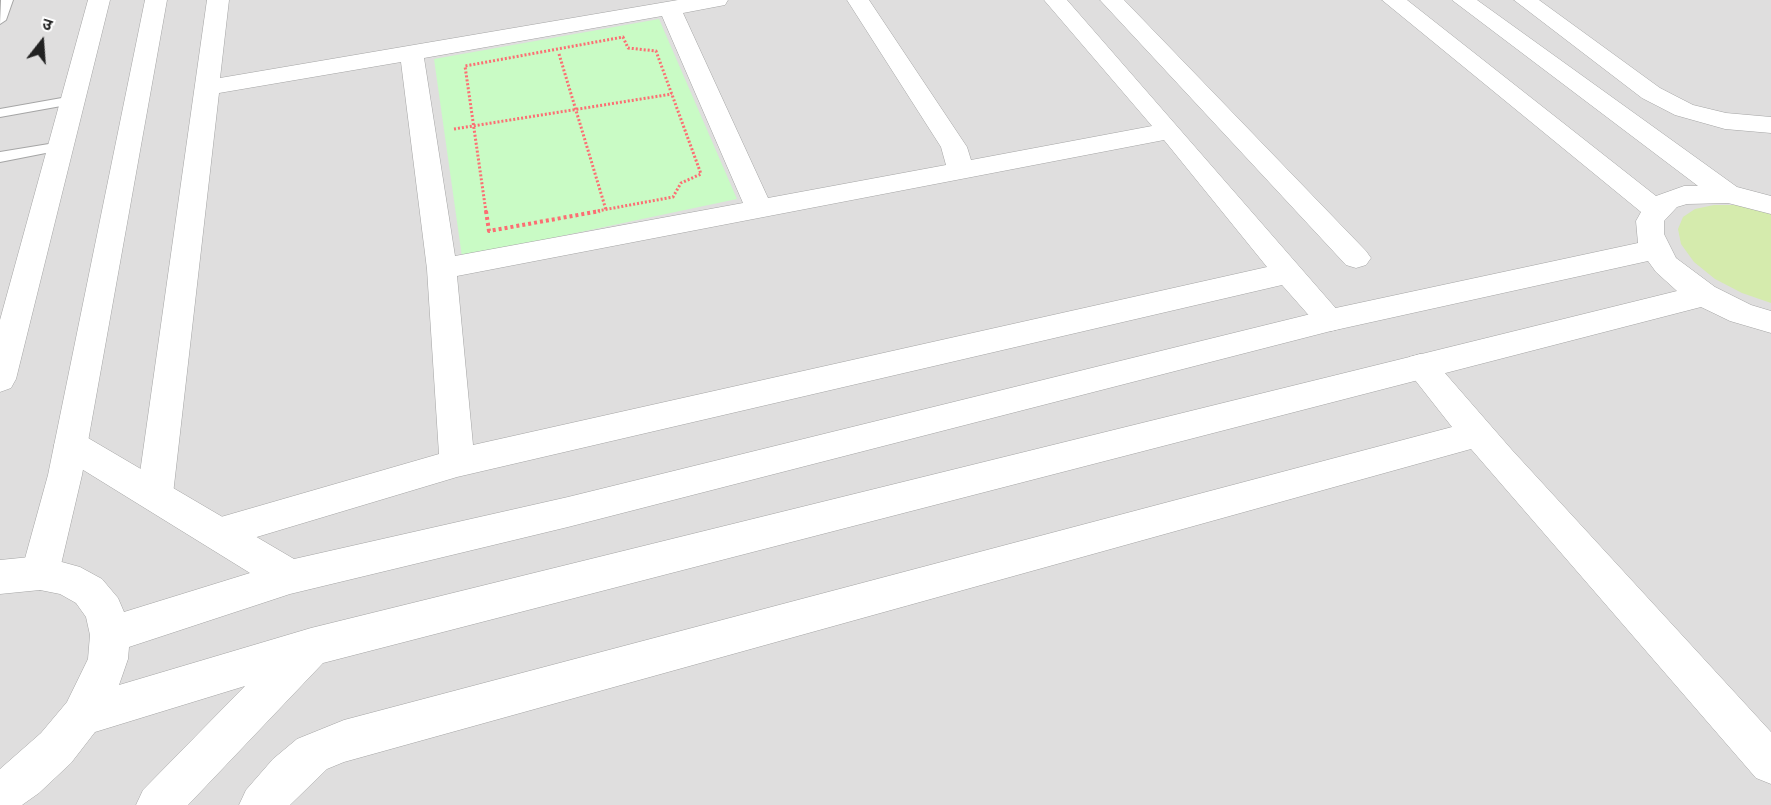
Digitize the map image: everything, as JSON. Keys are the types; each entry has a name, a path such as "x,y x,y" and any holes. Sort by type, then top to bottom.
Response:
{"street":[{"path":"0,380 99,0"},
{"path":"39,573 71,445 156,0"},
{"path":"155,494 218,0"},
{"path":"207,88 412,55 554,40 670,9 717,0"},
{"path":"858,0 954,147 962,169"},
{"path":"1055,0 1170,130 1222,153 1356,258"},
{"path":"1111,0 1222,153 1288,273 1331,320"},
{"path":"1393,0 1656,210"},
{"path":"1463,0 1728,194"},
{"path":"1525,0 1659,97 1684,110 1725,121 1771,125"},
{"path":"670,9 759,208"},
{"path":"412,55 442,269 457,463"},
{"path":"442,269 1170,130"},
{"path":"1771,205 1728,194 1684,195 1667,201 1656,210 1650,221 1650,234 1655,249 1666,265 1704,295 1741,313 1771,322"},
{"path":"110,634 290,577 591,506 1331,320 1655,249"},
{"path":"220,532 457,463 1288,273"},
{"path":"82,716 311,647 1704,295"},
{"path":"1420,366 1477,434 1771,763"},
{"path":"261,805 288,774 312,754 344,741 1477,434"},
{"path":"71,445 220,532 290,577"},
{"path":"0,577 39,573 67,579 89,591 104,610 110,634 108,659 82,716 56,748 24,778 0,794"},
{"path":"158,805 311,647"}],"lane":[{"path":"0,20 8,0"},
{"path":"0,113 73,100"},
{"path":"0,157 61,146"}],"path":[{"path":"623,37 628,48 656,51 672,94 701,174 681,183 673,197 489,231 465,66 554,40 623,37"},
{"path":"554,40 606,210"},
{"path":"423,134 672,94"}],"shaded area":[{"path":"0,0 1771,0 1771,805 0,805"}],"green space":[{"path":"659,19 737,199 462,257 434,59"},
{"path":"1714,205 1737,205 1771,214 1771,303 1742,293 1715,279 1694,262 1681,244 1678,229 1683,217 1695,209"}]}
